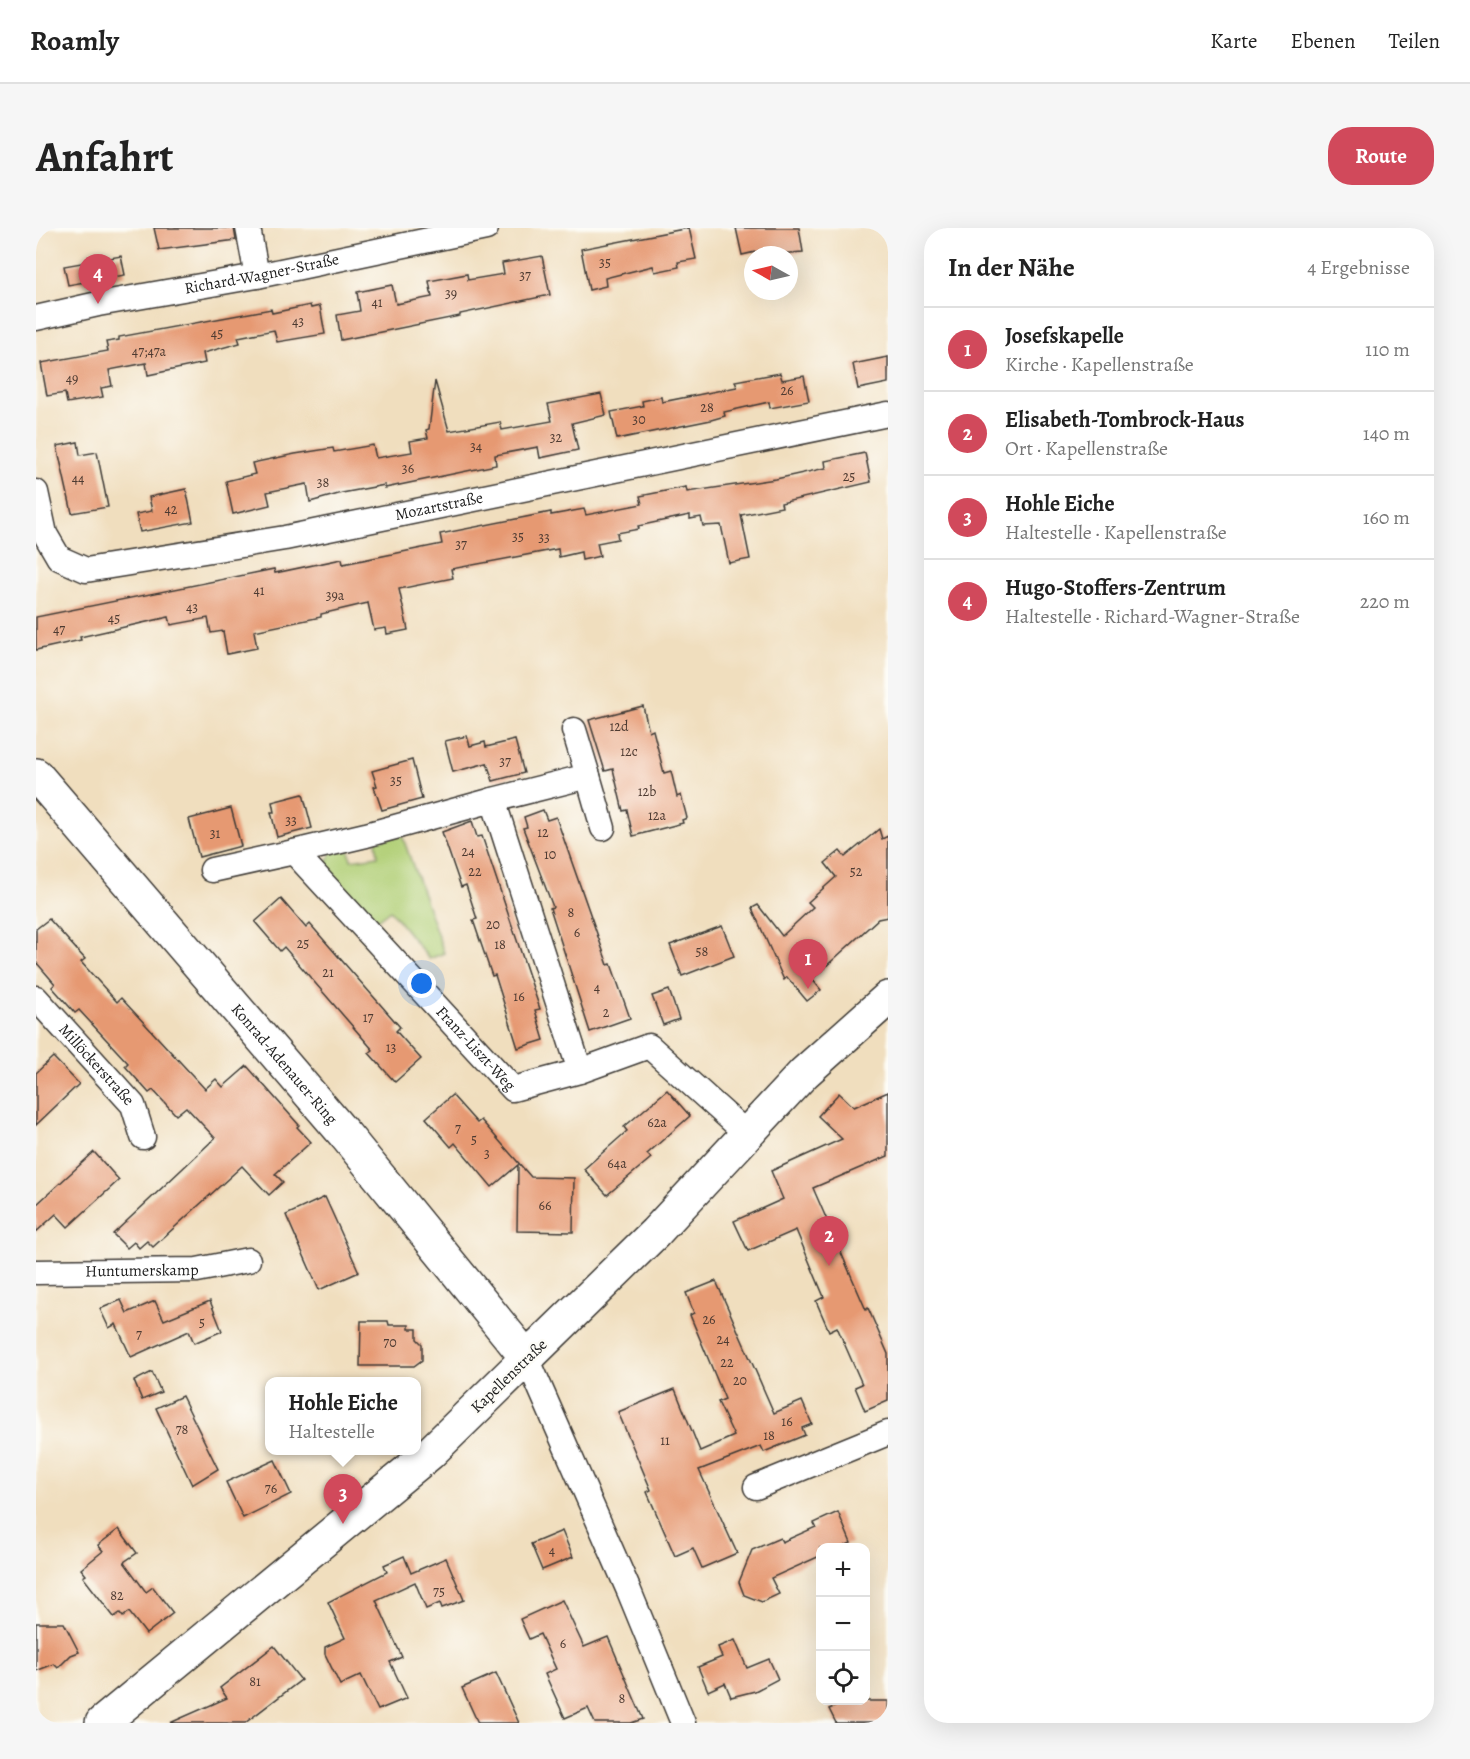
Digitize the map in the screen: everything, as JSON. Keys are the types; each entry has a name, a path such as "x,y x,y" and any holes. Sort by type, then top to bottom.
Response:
{"main road":[{"name":"Konrad-Adenauer-Ring","path":"36,775 346,1136 527,1359"},
{"name":"Kapellenstraße","path":"116,1718 430,1453 655,1233 804,1073 888,998"}],"street":[{"path":"248,228 257,276"},
{"name":"Richard-Wagner-Straße","path":"36,318 98,304 257,276 420,234 486,228"},
{"name":"Mozartstraße","path":"36,492 45,534 59,558 86,570 285,538 888,414"},
{"path":"574,730 603,828"},
{"path":"212,870 366,835 588,776"},
{"path":"493,800 580,1071"},
{"name":"Franz-Liszt-Weg","path":"294,852 513,1089 580,1071 649,1046 746,1134"},
{"name":"Millöckerstraße","path":"36,998 133,1105 143,1137"},
{"name":"Huntumerskamp","path":"36,1272 197,1270 248,1260"},
{"path":"527,1359 629,1591 683,1723"},
{"path":"756,1487 888,1433"}],"green space":[{"path":"402,835 444,953 429,959 390,910 373,923 326,866 332,851 349,850 351,860 378,856 376,841"}],"building":[{"path":"154,228 234,228 236,240 159,250"},
{"path":"689,228 696,259 678,262 679,267 655,272 653,266 605,278 606,286 589,290 581,249"},
{"path":"736,228 799,228 803,252 798,252 798,246 744,246 744,255 742,255"},
{"path":"121,256 125,275 68,285 64,266"},
{"path":"542,256 550,295 341,340 337,315 360,311 357,292 392,285 396,304 432,297 429,281 467,274 468,280 504,274 502,263"},
{"path":"310,305 311,308 320,306 325,334 277,342 274,330 238,337 240,343 203,353 205,363 148,375 146,363 109,370 112,386 101,388 103,397 67,403 65,393 47,396 41,363 108,351 106,342 119,340 119,337 271,309 272,313"},
{"path":"888,357 888,383 858,389 853,364"},
{"path":"780,373 782,380 804,376 809,401 770,408 769,402 724,412 725,416 711,420 617,439 611,412 643,406 642,401 661,397 662,402 737,387 735,381"},
{"path":"435,381 449,431 500,422 502,430 552,421 548,404 601,394 606,415 572,423 578,450 540,458 538,447 495,455 496,465 385,488 385,485 342,493 310,502 307,484 267,492 270,505 233,514 226,481 255,474 252,463 333,448 334,452 373,445 376,458 412,452 410,441 428,438 426,430 429,429"},
{"path":"78,442 80,455 97,452 108,507 72,513 57,446"},
{"path":"865,453 871,482 781,503 782,507 741,515 750,559 729,563 721,525 703,526 701,517 690,519 690,515 617,533 618,539 597,543 600,556 582,560 581,552 559,557 558,549 451,569 453,578 399,589 408,630 387,634 386,628 374,630 368,603 321,614 321,617 254,631 257,648 227,654 223,631 211,633 208,618 171,625 169,617 80,637 81,640 36,650 36,617 274,569 275,573 342,559 343,564 442,544 440,534 551,512 551,515 584,509 586,515 642,504 640,496 686,487 687,492 776,479 826,468 825,461"},
{"path":"186,489 193,522 140,532 136,514 152,511 149,497"},
{"path":"643,706 649,732 653,730 664,773 671,771 677,797 681,795 687,818 682,820 683,823 633,836 627,810 623,811 613,769 605,771 589,720"},
{"path":"467,736 470,746 485,742 486,747 515,740 524,773 493,781 487,763 453,772 445,741"},
{"path":"412,760 422,799 382,810 374,787 377,786 372,771"},
{"path":"303,794 312,828 277,837 271,812 274,812 272,802"},
{"path":"231,808 241,846 199,857 189,819"},
{"path":"543,810 547,820 556,817 608,965 611,964 630,1018 590,1032 550,908 553,907 523,828 527,827 524,817"},
{"path":"472,821 477,837 482,836 540,1009 535,1010 544,1040 518,1048 495,975 492,976 473,920 477,919 466,885 461,887 442,832"},
{"path":"879,829 882,839 888,836 888,917 878,919 812,979 821,990 807,1001 787,977 784,980 752,908 758,905 782,936 813,907 808,902 836,877 825,863 840,851 845,857"},
{"path":"281,899 306,928 310,924 400,1027 396,1031 421,1059 395,1082 369,1053 373,1050 284,947 280,951 255,922"},
{"path":"49,919 85,959 81,962 117,1002 121,998 205,1089 216,1079 223,1087 247,1066 299,1125 297,1127 311,1142 275,1174 283,1182 269,1195 242,1166 153,1247 147,1241 139,1248 134,1242 127,1248 113,1234 215,1138 186,1107 176,1115 153,1090 149,1093 125,1066 128,1063 79,1010 75,1013 52,987 55,984 36,962 36,929"},
{"path":"722,926 734,956 682,976 670,945"},
{"path":"669,990 679,1019 663,1025 652,996"},
{"path":"53,1057 79,1084 36,1125 36,1073"},
{"path":"667,1090 690,1116 647,1154 651,1158 607,1195 584,1169 627,1131 624,1127"},
{"path":"888,1092 888,1156 813,1188 866,1310 868,1308 888,1354 888,1401 865,1411 855,1387 862,1384 837,1327 829,1331 816,1301 824,1297 796,1230 748,1251 734,1221 783,1199 771,1171 842,1139 818,1116 839,1093 854,1107"},
{"path":"452,1095 477,1123 481,1120 531,1177 574,1178 573,1232 517,1231 518,1165 492,1187 455,1143 451,1147 426,1118"},
{"path":"94,1152 119,1180 68,1227 56,1214 36,1232 36,1205"},
{"path":"325,1197 359,1272 319,1290 286,1215"},
{"path":"716,1281 774,1413 802,1401 812,1424 802,1428 805,1435 764,1452 761,1446 699,1470 737,1553 702,1568 693,1548 675,1556 647,1492 651,1490 618,1412 675,1389 700,1451 734,1436 718,1402 725,1399 690,1315 694,1313 686,1293"},
{"path":"121,1300 127,1313 155,1301 164,1320 210,1301 222,1331 194,1343 189,1331 131,1357 116,1324 109,1328 100,1309"},
{"path":"361,1321 388,1321 389,1325 409,1325 409,1329 417,1329 417,1339 422,1344 422,1360 414,1366 360,1366"},
{"path":"152,1372 161,1392 142,1400 134,1381"},
{"path":"182,1396 218,1469 192,1485 156,1408"},
{"path":"275,1460 291,1494 243,1518 226,1482"},
{"path":"838,1512 851,1543 816,1543 816,1558 771,1578 779,1594 762,1602 744,1595 739,1582 752,1550 780,1538 782,1542 816,1527 814,1523"},
{"path":"119,1529 137,1553 124,1562 146,1592 153,1587 173,1613 146,1634 129,1612 123,1617 120,1613 114,1617 83,1577 86,1575 81,1569 103,1551 98,1545"},
{"path":"562,1531 573,1557 542,1570 531,1544"},
{"path":"404,1556 411,1573 446,1558 464,1600 442,1608 440,1603 426,1609 415,1582 376,1600 402,1657 390,1662 407,1698 378,1710 361,1675 340,1685 325,1654 325,1647 345,1638 328,1602 387,1572 384,1565"},
{"path":"562,1600 584,1647 608,1637 643,1719 631,1723 595,1723 588,1708 565,1718 545,1674 556,1669 540,1634 529,1639 520,1619"},
{"path":"36,1623 64,1623 79,1652 71,1655 58,1668 54,1664 36,1671"},
{"path":"735,1640 747,1668 769,1659 778,1679 755,1691 731,1697 725,1683 708,1691 698,1667 722,1657 718,1647"},
{"path":"274,1646 301,1680 245,1723 170,1723 227,1698 220,1688"},
{"path":"496,1673 519,1723 478,1723 462,1688"},
{"path":"870,1701 888,1701 888,1723 836,1723 829,1709 839,1705 870,1705"}],"place":[{"name":"Hugo-Stoffers-Zentrum","path":"98,304"},
{"name":"Josefskapelle","path":"808,989"},
{"name":"Elisabeth-Tombrock-Haus","path":"829,1266"},
{"name":"Hohle Eiche","path":"343,1524"}]}
